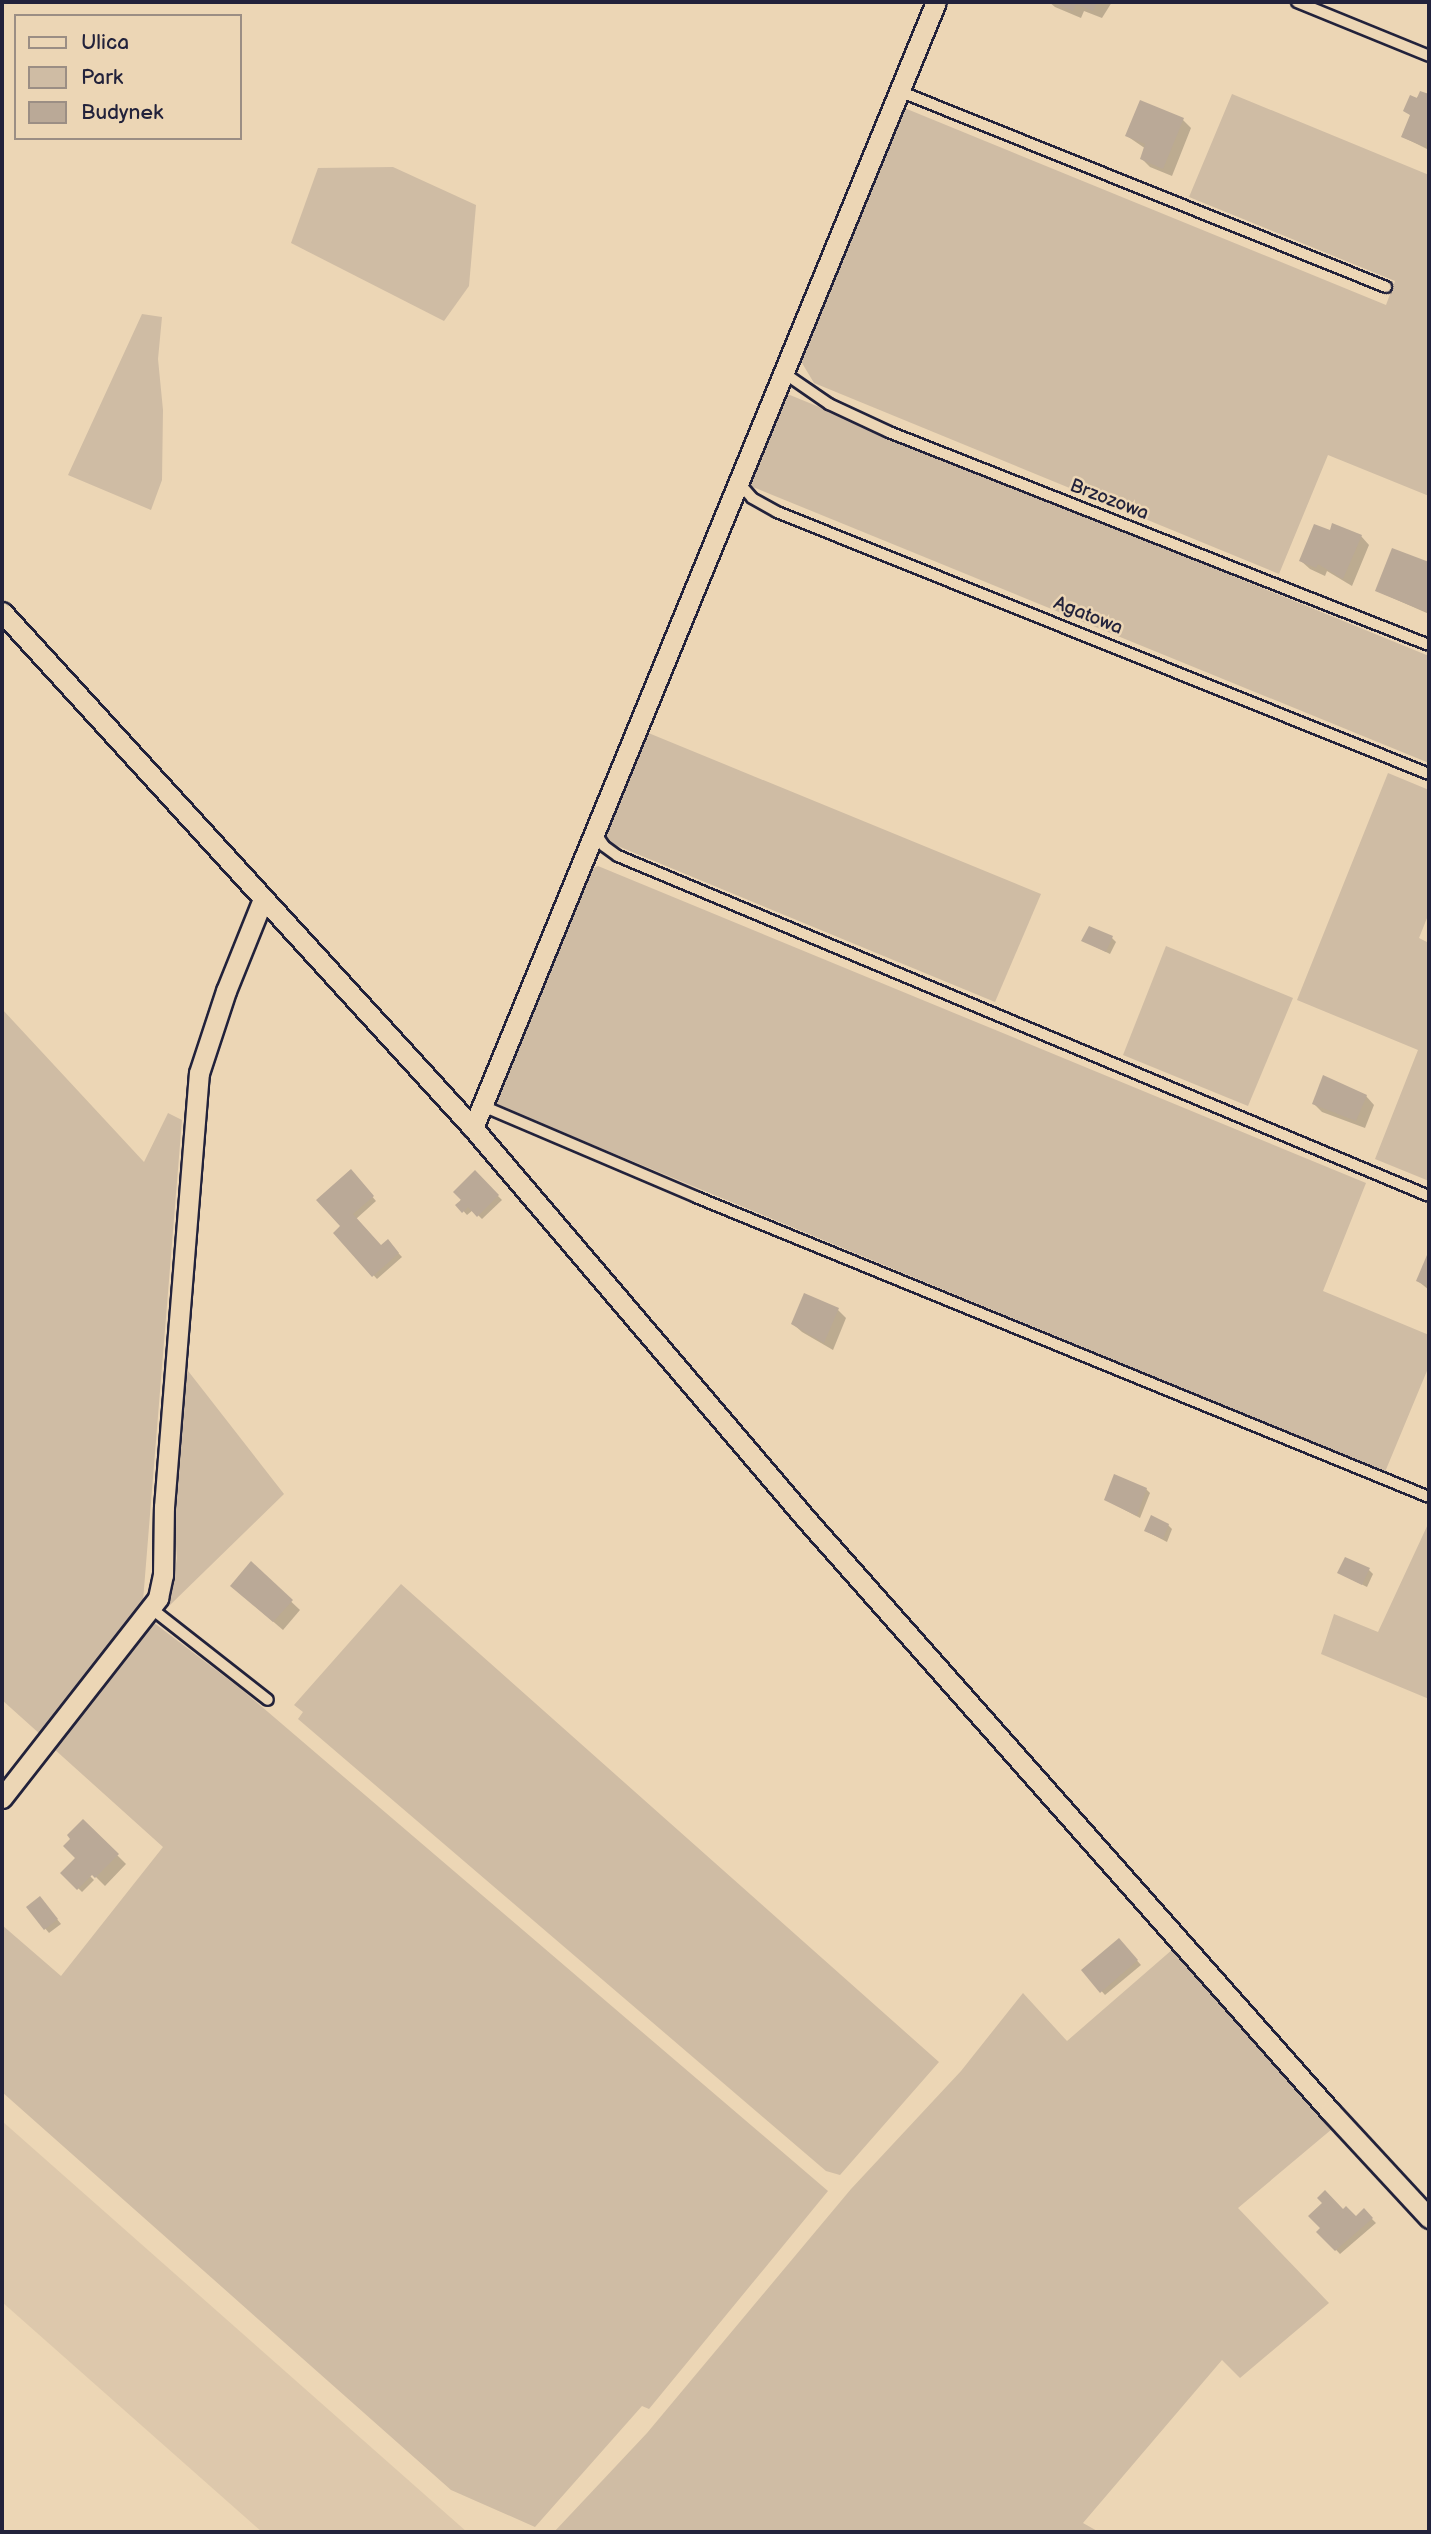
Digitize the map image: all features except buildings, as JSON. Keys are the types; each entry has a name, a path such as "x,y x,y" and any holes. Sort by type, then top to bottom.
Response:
{"street":[{"path":"473,1128 936,2"},
{"path":"2,612 473,1128 824,1540 1303,2080 1429,2218"},
{"path":"2,1798 152,1609 163,1575 164,1507 199,1073 226,991 263,899"}],"lane":[{"path":"1297,2 1429,56"},
{"path":"898,91 1386,287"},
{"name":"Brzozowa","path":"785,373 829,404 889,432 1429,645"},
{"name":"Agatowa","path":"740,484 752,498 777,512 1429,774"},
{"path":"596,834 604,846 618,856 1429,1196"},
{"path":"483,1106 696,1198 1429,1497"},
{"path":"152,1609 268,1700"}],"shaded area":[{"path":"2,2121 467,2532 262,2532 2,2302"}],"green space":[{"path":"1232,94 1429,175 1429,496 1328,455 1279,574 814,383 799,358 902,107 1386,305 1395,281 1189,197"},
{"path":"393,167 476,205 469,286 444,321 291,243 318,168"},
{"path":"142,314 162,317 158,359 163,410 162,480 151,510 68,475"},
{"path":"785,393 1429,656 1429,763 748,485"},
{"path":"646,732 1041,894 995,1002 608,842 604,834"},
{"path":"1388,773 1429,790 1429,913 1419,938 1429,943 1429,1181 1375,1159 1418,1050 1297,1000"},
{"path":"598,866 1366,1183 1323,1291 1429,1335 1429,1366 1385,1472 494,1104 589,870"},
{"path":"1166,946 1293,998 1248,1106 1123,1055"},
{"path":"2,1009 144,1162 168,1113 182,1120 143,1601 41,1735 2,1700"},
{"path":"185,1367 284,1494 169,1606 177,1558 173,1503"},
{"path":"1429,1522 1429,1699 1321,1654 1334,1614 1378,1632"},
{"path":"401,1584 939,2062 840,2175 826,2171 298,1719 303,1712 294,1705"},
{"path":"153,1622 241,1689 828,2191 649,2409 642,2406 535,2527 451,2490 2,2092 2,1925 61,1976 163,1847 53,1748"},
{"path":"1173,1949 1332,2129 1238,2208 1329,2303 1240,2378 1222,2360 1083,2523 1099,2532 554,2532 647,2433 851,2189 961,2071 1023,1993 1067,2041"}]}
